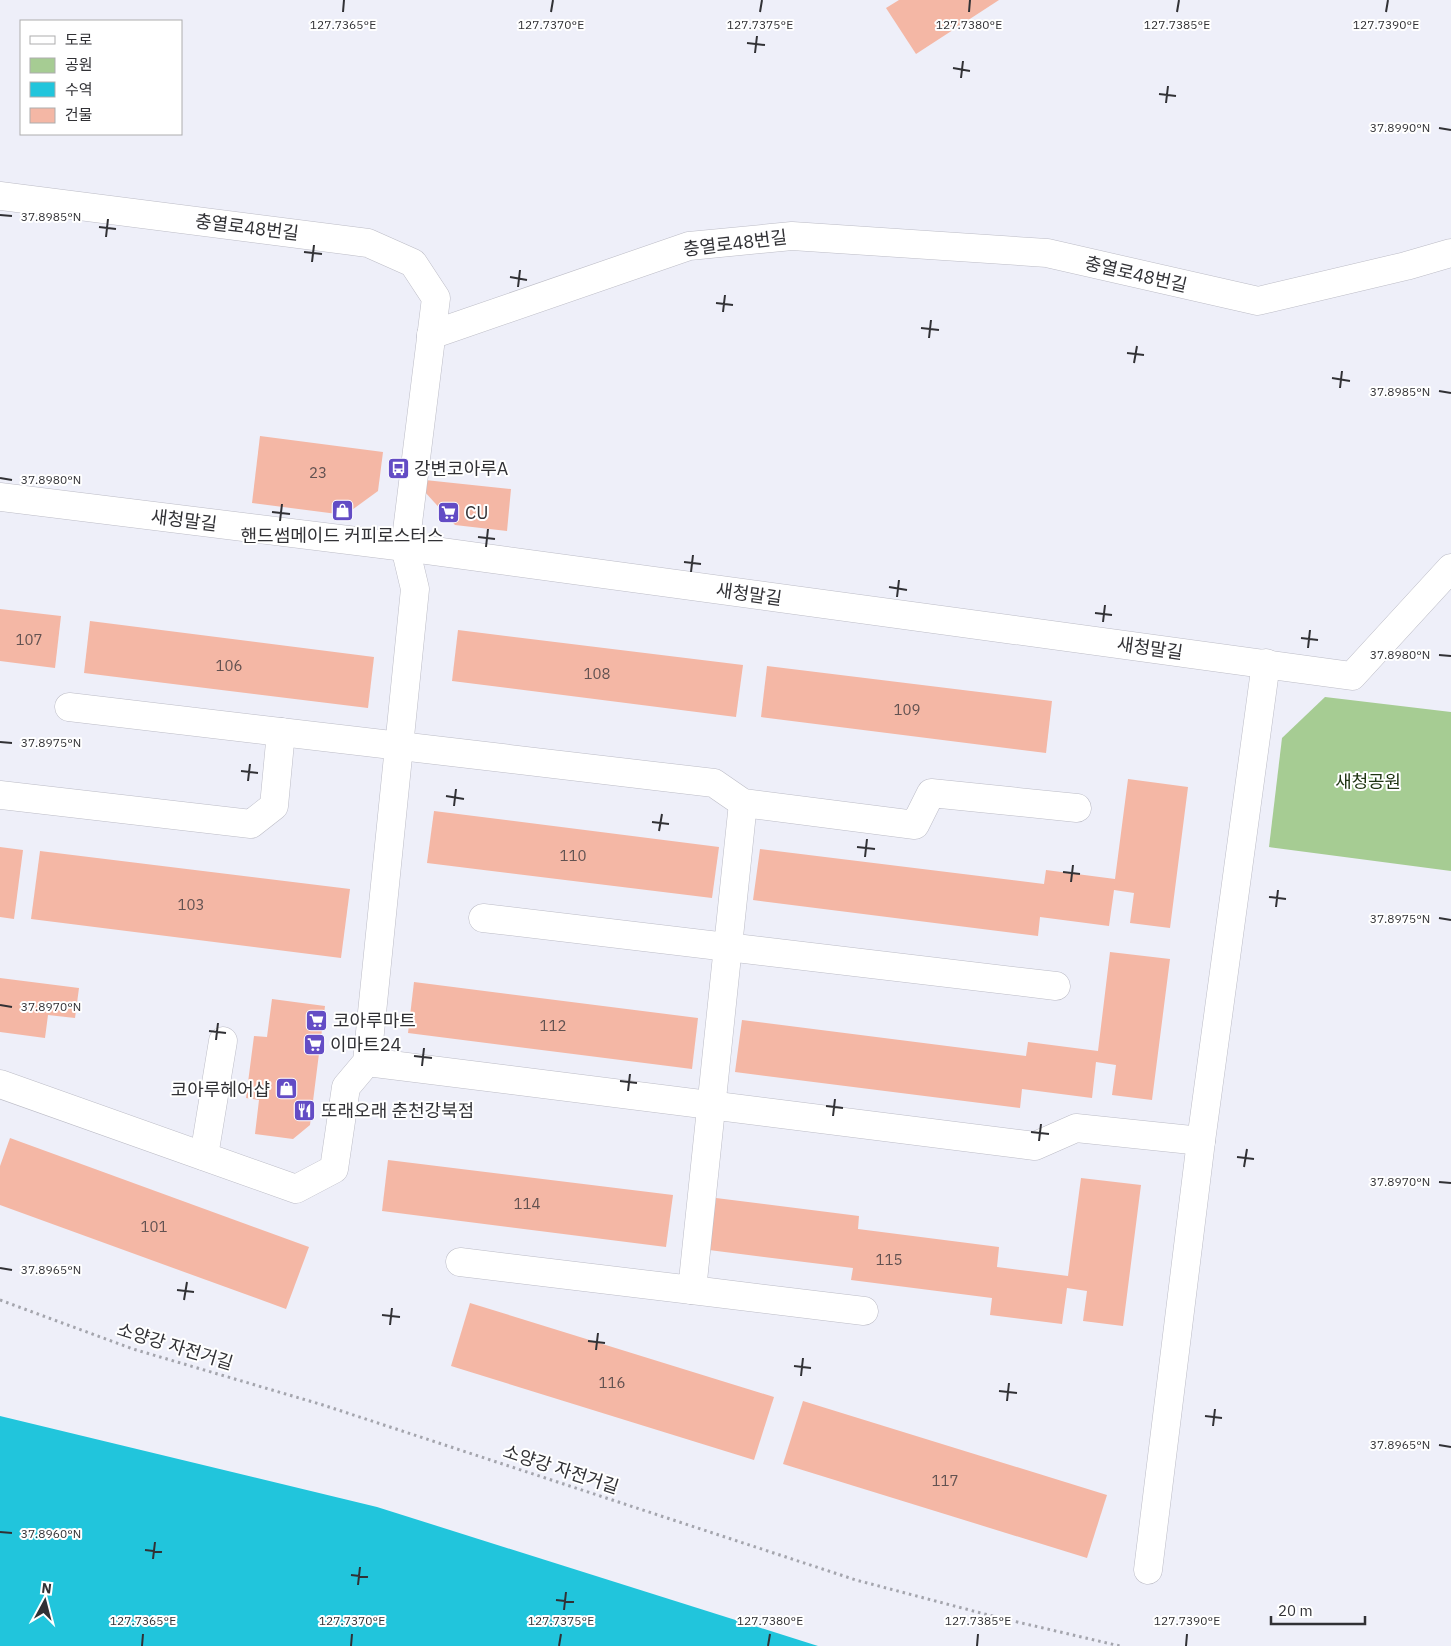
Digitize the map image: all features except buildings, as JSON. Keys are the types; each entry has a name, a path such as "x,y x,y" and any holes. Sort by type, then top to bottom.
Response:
{"street":[{"name":"충열로48번길","path":"0,196 368,242 413,263 436,298 432,335 689,246 792,236 1047,253 1258,301 1406,266 1451,253"},
{"path":"0,1084 296,1189 334,1169 346,1087 366,1062 414,589 405,547 432,335"},
{"name":"새청말길","path":"0,497 405,547 1352,676 1451,568"},
{"path":"1148,1570 1201,1141 1266,663"},
{"path":"69,707 714,783 743,803 915,826 931,793 1077,808"},
{"path":"0,795 251,824 274,806 280,732"},
{"path":"692,1290 743,803"},
{"path":"483,918 1056,986"},
{"path":"204,1156 223,1041"},
{"path":"366,1062 1035,1146 1076,1128 1201,1141"},
{"path":"460,1262 864,1311"}],"path":[{"name":"소양강 자전거길","path":"0,1300 132,1349 323,1405 856,1580 996,1617 1120,1646"}],"green space":[{"name":"새청공원","path":"1325,697 1451,712 1451,871 1269,847 1282,738"}],"water":[{"path":"0,1416 377,1507 818,1646 0,1646"}],"place":[{"name":"강변코아루A","path":"398,468"},
{"name":"핸드썸메이드 커피로스터스","path":"342,510"},
{"name":"CU","path":"449,512"},
{"name":"코아루마트","path":"317,1020"},
{"name":"이마트24","path":"314,1044"},
{"name":"코아루헤어샵","path":"286,1089"},
{"name":"또래오래 춘천강북점","path":"305,1110"}]}
